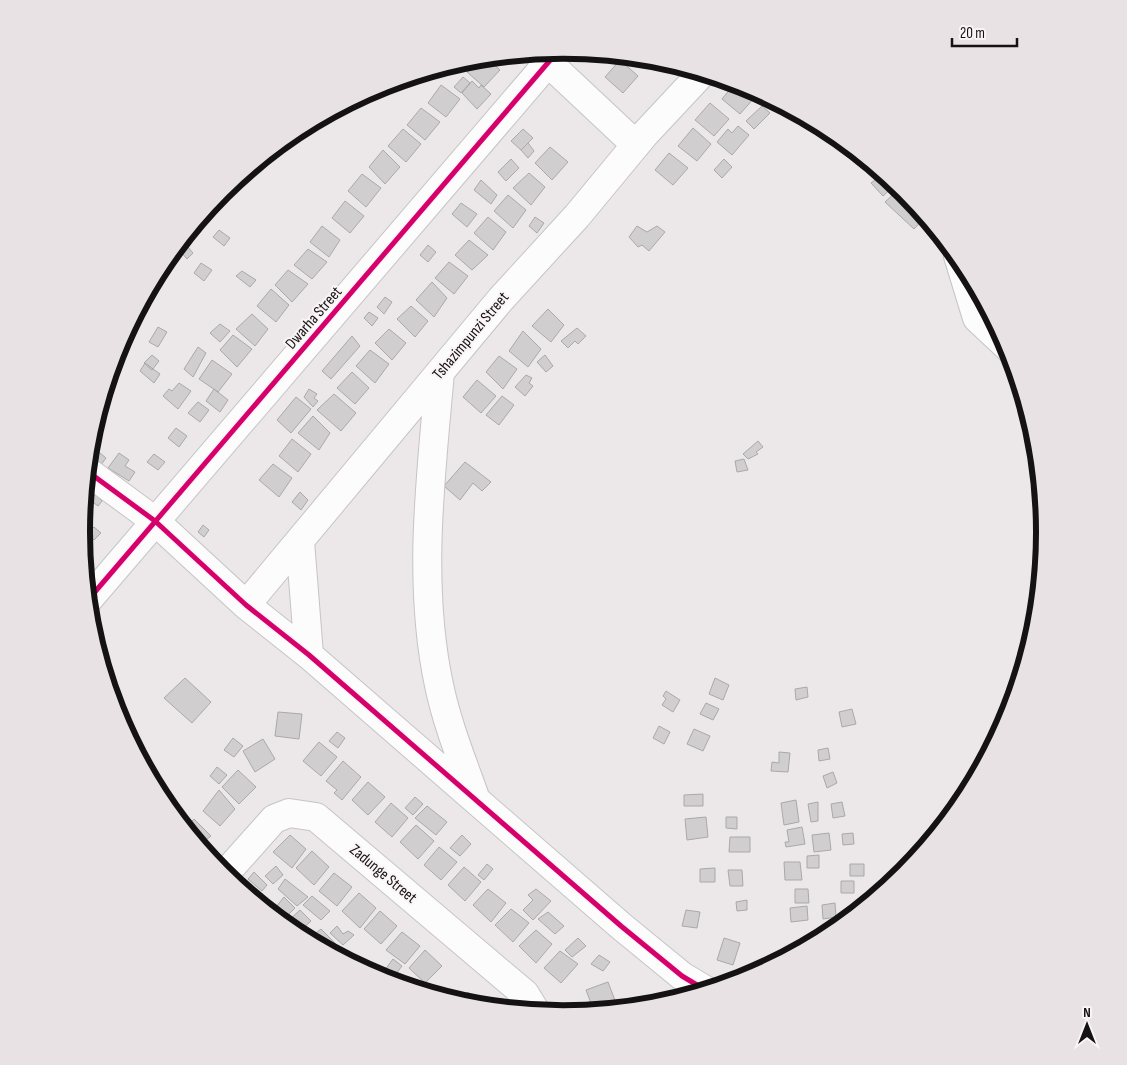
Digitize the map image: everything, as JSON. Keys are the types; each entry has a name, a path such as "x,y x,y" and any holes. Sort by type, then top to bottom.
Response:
{"street":[{"path":"552,59 636,145"},
{"name":"Dwarha Street","path":"94,593 544,60"},
{"name":"Tshazimpunzi Street","path":"246,605 501,298 577,216 636,145 697,78"},
{"path":"968,286 978,318 992,332"},
{"path":"440,372 428,546 428,609 439,686 477,802"},
{"path":"94,476 156,521 246,605 309,655 621,926 682,976 699,986"},
{"path":"300,541 309,655"},
{"name":"Zadunge Street","path":"230,868 274,819 289,813 316,817 525,994 532,1005"}],"building":[{"path":"618,62 623,63 638,76 623,93 605,77"},
{"path":"494,64 500,70 484,87 467,72 471,68"},
{"path":"463,77 470,83 461,93 454,87"},
{"path":"472,81 479,88 481,85 491,94 477,109 462,93"},
{"path":"441,85 460,99 446,117 428,103"},
{"path":"730,89 753,99 740,114 722,99"},
{"path":"710,103 729,119 714,136 695,120"},
{"path":"762,106 770,113 754,129 746,121"},
{"path":"421,108 440,122 425,140 407,125"},
{"path":"738,126 749,135 732,155 717,142 728,129 732,133"},
{"path":"693,128 711,144 697,161 678,146"},
{"path":"403,129 421,144 406,162 388,146"},
{"path":"523,129 533,138 521,150 511,141"},
{"path":"528,143 534,151 528,158 521,150"},
{"path":"550,147 568,162 552,180 535,163"},
{"path":"383,150 400,167 385,184 369,167"},
{"path":"669,153 688,168 673,185 655,170"},
{"path":"511,159 519,168 506,181 498,172"},
{"path":"724,159 732,167 722,178 714,170"},
{"path":"529,173 545,187 531,205 513,188"},
{"path":"362,174 381,188 366,207 348,191"},
{"path":"878,178 890,190 883,196 871,183"},
{"path":"481,180 497,195 491,204 474,190"},
{"path":"894,194 921,221 914,229 885,202"},
{"path":"508,195 526,210 513,228 494,211"},
{"path":"345,201 364,216 350,233 332,218"},
{"path":"461,203 477,214 467,227 452,214"},
{"path":"488,217 506,232 493,250 474,233"},
{"path":"535,217 544,223 537,233 529,226"},
{"path":"322,226 340,240 329,257 310,242"},
{"path":"637,226 647,232 657,226 665,232 649,251 642,245 638,247 629,237"},
{"path":"219,230 230,238 224,246 213,237"},
{"path":"469,240 488,255 472,270 455,255"},
{"path":"428,245 436,252 428,262 420,255"},
{"path":"187,246 193,253 187,259 182,253"},
{"path":"308,249 327,262 312,279 294,265"},
{"path":"449,262 468,276 454,294 435,278"},
{"path":"201,263 212,270 204,281 194,273"},
{"path":"288,270 308,284 292,302 275,285"},
{"path":"242,271 256,280 250,287 236,276"},
{"path":"432,282 447,298 434,317 416,300"},
{"path":"271,289 289,305 276,322 257,306"},
{"path":"385,297 392,302 384,314 377,307"},
{"path":"411,306 428,321 415,337 397,319"},
{"path":"548,309 564,325 551,342 532,326"},
{"path":"369,312 378,318 372,326 364,318"},
{"path":"252,314 268,329 255,346 236,329"},
{"path":"220,324 230,331 220,342 210,333"},
{"path":"158,327 167,332 158,347 149,342"},
{"path":"577,328 586,336 578,344 575,341 568,348 561,341"},
{"path":"389,329 406,343 392,360 375,343"},
{"path":"523,331 541,349 528,367 509,351"},
{"path":"233,335 252,349 237,367 220,350"},
{"path":"352,336 360,346 331,379 322,371"},
{"path":"198,347 206,353 193,377 184,369"},
{"path":"370,350 389,364 375,383 356,366"},
{"path":"152,355 159,361 152,370 144,363"},
{"path":"545,355 553,366 546,372 537,362"},
{"path":"499,356 517,369 503,389 486,372"},
{"path":"212,360 232,374 218,392 199,379"},
{"path":"145,363 160,374 154,383 140,371"},
{"path":"352,372 369,388 355,404 337,388"},
{"path":"526,375 532,378 529,383 533,386 525,396 515,387"},
{"path":"477,380 496,396 481,413 463,397"},
{"path":"179,383 191,391 178,409 163,396 169,389 172,391"},
{"path":"214,389 228,400 220,412 206,401"},
{"path":"309,389 317,394 314,398 318,401 313,407 304,397"},
{"path":"334,394 356,413 341,431 317,410"},
{"path":"502,396 514,405 499,425 486,415"},
{"path":"296,397 311,409 291,433 277,420"},
{"path":"198,402 209,410 200,422 188,413"},
{"path":"313,416 330,433 319,450 298,433"},
{"path":"176,428 187,436 179,447 168,438"},
{"path":"292,439 311,454 298,472 279,456"},
{"path":"758,441 763,447 756,452 758,454 748,459 743,454"},
{"path":"97,451 106,458 100,466 95,462"},
{"path":"119,453 129,460 125,466 135,472 129,481 108,468"},
{"path":"154,454 165,462 158,470 147,462"},
{"path":"744,459 748,470 737,472 735,461"},
{"path":"465,462 491,482 482,491 473,483 460,500 444,486"},
{"path":"273,464 292,478 279,497 259,480"},
{"path":"300,492 308,500 301,510 292,502"},
{"path":"95,494 102,501 98,506 91,501"},
{"path":"203,525 209,530 204,537 198,532"},
{"path":"94,527 101,533 94,540 90,537 90,531"},
{"path":"185,678 211,702 192,723 164,698"},
{"path":"715,678 729,685 723,700 709,694"},
{"path":"807,687 808,697 796,700 795,689"},
{"path":"666,691 680,700 673,712 662,705 666,699 663,696"},
{"path":"706,703 719,709 713,720 700,714"},
{"path":"852,709 856,724 842,727 839,712"},
{"path":"278,712 302,714 299,739 275,736"},
{"path":"659,726 670,732 664,744 653,738"},
{"path":"694,729 710,736 703,751 687,744"},
{"path":"337,732 345,738 338,748 329,741"},
{"path":"233,738 243,746 234,757 224,750"},
{"path":"263,739 275,759 255,772 243,751"},
{"path":"319,742 337,757 321,776 303,761"},
{"path":"828,748 830,759 819,761 818,750"},
{"path":"779,752 790,753 788,772 771,771 772,762 779,763"},
{"path":"343,761 361,777 342,800 334,793 337,790 326,781"},
{"path":"217,767 227,775 219,784 210,776"},
{"path":"238,770 256,787 239,804 222,787"},
{"path":"833,772 837,783 827,788 823,776"},
{"path":"368,782 385,797 368,815 352,800"},
{"path":"219,790 235,809 220,826 203,811"},
{"path":"703,794 703,806 684,806 684,795"},
{"path":"415,797 423,804 413,815 405,808"},
{"path":"796,800 799,822 784,825 781,803"},
{"path":"818,802 818,821 811,822 808,804"},
{"path":"842,802 845,816 833,818 831,804"},
{"path":"391,803 408,818 392,837 375,822"},
{"path":"427,806 447,822 436,835 415,818"},
{"path":"706,817 708,837 687,840 685,819"},
{"path":"726,817 737,817 737,829 726,828"},
{"path":"194,819 211,836 204,841 190,823"},
{"path":"416,825 434,841 418,859 400,842"},
{"path":"802,827 805,844 786,847 785,842 789,842 787,830"},
{"path":"829,833 831,850 814,852 812,835"},
{"path":"853,833 854,844 843,845 842,834"},
{"path":"290,835 306,849 292,868 273,852"},
{"path":"462,835 471,844 460,856 450,848"},
{"path":"730,837 750,837 750,852 729,852"},
{"path":"439,847 457,862 441,880 424,865"},
{"path":"312,851 329,867 314,885 296,868"},
{"path":"819,855 819,868 807,868 807,856"},
{"path":"784,862 800,862 802,880 785,880"},
{"path":"487,864 493,869 484,880 478,875"},
{"path":"850,864 864,864 864,876 850,876"},
{"path":"276,866 283,875 273,884 265,876"},
{"path":"464,867 481,882 465,901 448,885"},
{"path":"715,868 715,882 700,882 700,869"},
{"path":"728,870 742,870 743,886 730,886"},
{"path":"254,872 267,885 262,891 248,879"},
{"path":"334,873 352,887 337,906 319,891"},
{"path":"285,879 308,897 297,906 278,889"},
{"path":"841,881 854,881 854,893 841,893"},
{"path":"488,889 506,903 491,922 473,905"},
{"path":"536,889 551,901 533,920 523,910 533,900 528,895"},
{"path":"795,889 808,889 809,903 795,903"},
{"path":"359,893 376,908 360,928 342,911"},
{"path":"312,896 330,911 321,920 303,905"},
{"path":"284,897 295,908 287,916 276,907"},
{"path":"747,900 747,910 737,911 736,902"},
{"path":"835,903 836,917 823,919 822,905"},
{"path":"807,906 808,920 791,922 790,908"},
{"path":"511,909 529,923 513,942 495,925"},
{"path":"300,910 311,921 303,928 290,919"},
{"path":"686,910 700,912 697,928 682,926"},
{"path":"380,911 397,926 381,944 364,929"},
{"path":"548,912 564,926 555,934 538,919"},
{"path":"337,926 343,934 348,931 354,935 343,945 330,933"},
{"path":"321,929 340,948 339,949 314,935"},
{"path":"536,930 552,944 536,963 519,946"},
{"path":"402,932 420,946 405,964 386,950"},
{"path":"578,938 586,946 572,957 565,950"},
{"path":"724,938 740,943 733,965 717,960"},
{"path":"425,950 442,966 425,983 409,968"},
{"path":"560,951 578,964 561,983 544,968"},
{"path":"599,955 610,962 603,971 591,964"},
{"path":"393,959 402,966 395,975 384,971"},
{"path":"608,982 616,1003 592,1005 586,990"}],"cycle path":[{"path":"94,593 551,59"},
{"path":"94,476 155,521 246,605 309,655 621,926 682,976 699,986"}]}
